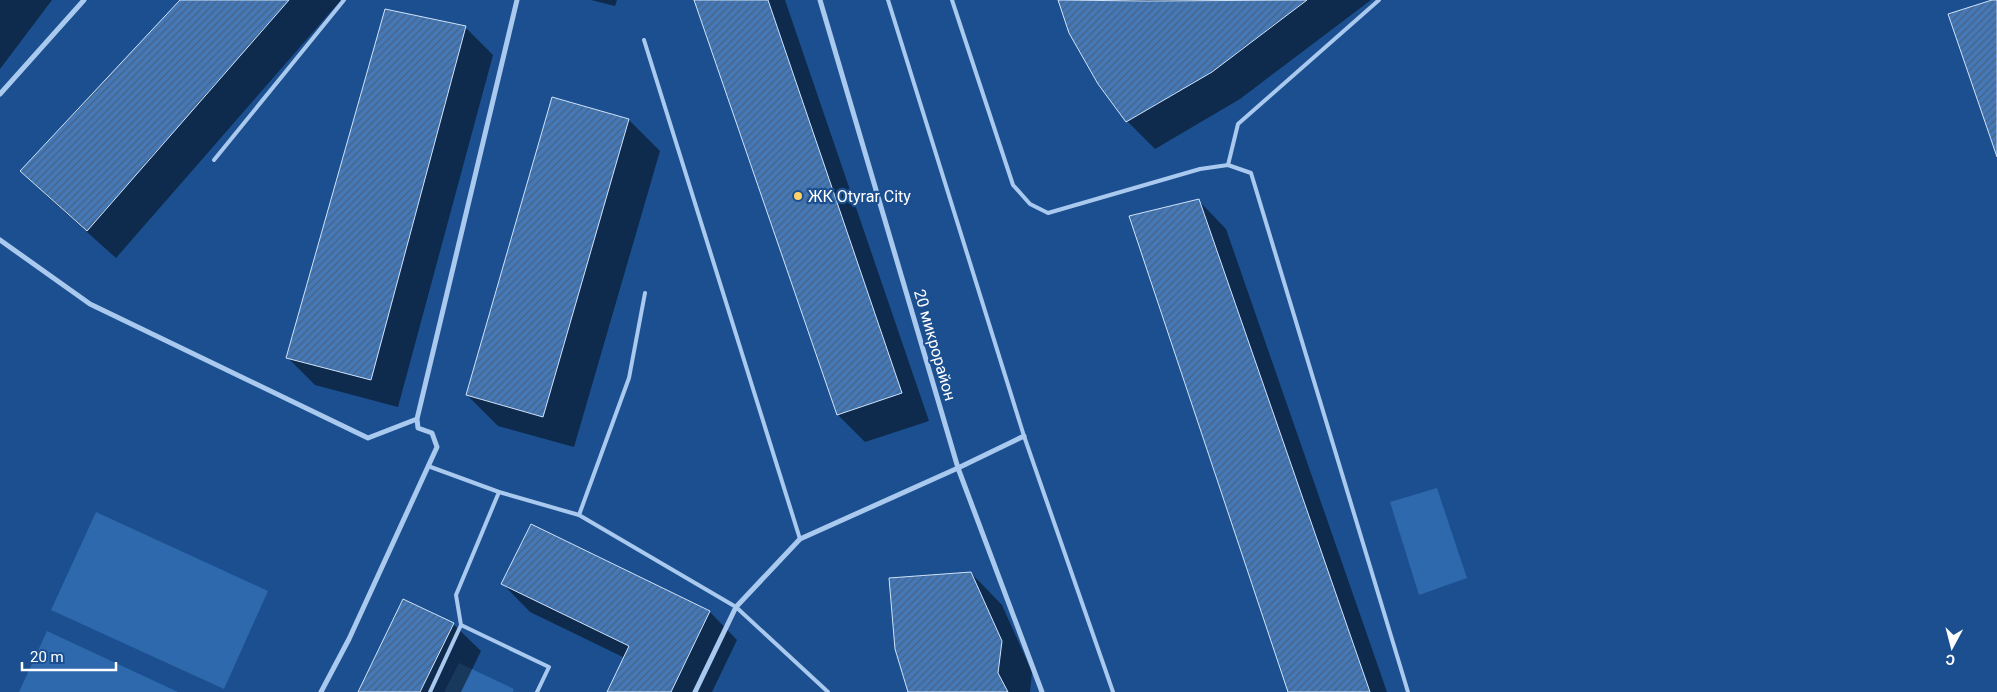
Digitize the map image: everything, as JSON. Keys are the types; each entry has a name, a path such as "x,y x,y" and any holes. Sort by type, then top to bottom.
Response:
{"street":[{"path":"0,94 84,0"},
{"path":"321,692 349,639 437,447 432,433 418,428 417,419 517,0"},
{"name":"20 микрорайон","path":"820,0 958,468 1042,692"},
{"path":"0,240 90,304 368,438 417,419"},
{"path":"695,692 736,607 800,538 958,468 1024,436"}],"lane":[{"path":"214,160 344,0"},
{"path":"888,0 1024,436 1113,692"},
{"path":"952,0 1013,185 1030,204 1048,213 1200,169 1228,165 1251,173 1408,692"},
{"path":"1228,165 1238,124 1378,0"},
{"path":"644,40 800,538"},
{"path":"579,514 629,378 645,293"},
{"path":"428,466 499,492 579,514 736,607 828,692"},
{"path":"430,692 461,625 456,595 499,492"},
{"path":"461,625 549,666 536,692"}],"shaded area":[{"path":"1437,488 1467,578 1419,595 1390,502"},
{"path":"96,512 268,591 224,689 51,610"},
{"path":"47,631 178,692 19,692"},
{"path":"459,663 514,689 513,692 444,692"}],"building":[{"path":"180,0 289,0 87,231 20,171"},
{"name":"ЖК Otyrar City","path":"694,0 768,0 902,393 837,415"},
{"path":"1058,0 1307,0 1212,72 1126,122 1098,84 1069,33"},
{"path":"1997,0 1997,157 1948,14"},
{"path":"385,9 466,26 371,380 286,358"},
{"path":"552,97 629,119 543,417 466,395"},
{"path":"1199,199 1370,692 1288,692 1129,216"},
{"path":"531,524 710,611 671,692 607,692 629,646 501,584"},
{"path":"971,572 1002,641 998,673 1008,692 908,692 895,649 889,578"},
{"path":"403,599 454,623 420,692 358,692"}],"place":[{"name":"ЖК Otyrar City","path":"798,196"}]}
